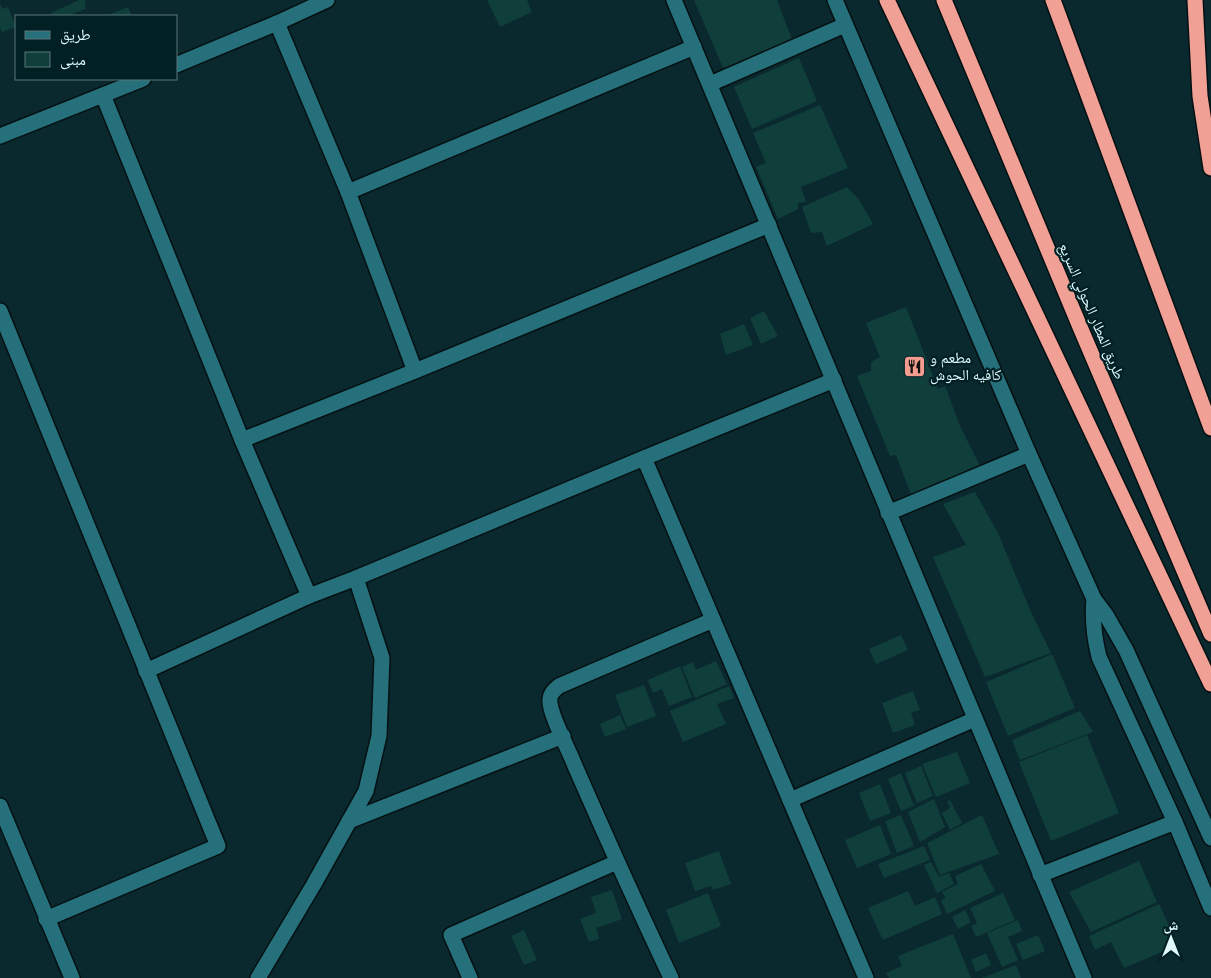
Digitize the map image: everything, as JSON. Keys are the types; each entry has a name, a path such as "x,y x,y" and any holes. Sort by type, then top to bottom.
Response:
{"highway":[{"path":"887,0 1211,684"},
{"name":"طريق المطار الحولي السريع","path":"944,0 1080,327 1211,634"},
{"path":"1053,0 1211,428"},
{"path":"1195,0 1200,96 1211,168"}],"street":[{"path":"178,64 278,23 327,0"},
{"path":"674,0 1084,978"},
{"path":"835,0 1029,454 1094,599 1106,615 1126,650 1211,838"},
{"path":"278,23 348,192 416,371"},
{"path":"710,84 845,24"},
{"path":"348,192 694,47"},
{"path":"0,136 140,80"},
{"path":"103,95 242,440 310,596"},
{"path":"242,440 416,371 769,225"},
{"path":"0,311 4,332 218,846 46,919"},
{"path":"146,671 310,596 834,380"},
{"path":"888,513 1029,454"},
{"path":"644,458 866,978"},
{"path":"258,978 366,790 379,736 382,658 356,578"},
{"path":"1094,599 1092,618 1094,638 1099,657 1175,822 1211,908"},
{"path":"671,978 617,862 562,736 550,703 550,696 559,686 713,620"},
{"path":"790,800 975,719"},
{"path":"349,821 562,736"},
{"path":"0,806 72,978"},
{"path":"1040,875 1175,822"},
{"path":"470,978 451,935 617,862"}],"building":[{"path":"79,0 85,0 86,9 72,15 52,15 51,13"},
{"path":"487,0 527,0 532,12 500,27"},
{"path":"694,0 777,0 794,45 724,70"},
{"path":"0,3 2,9 8,7 15,27 2,32 0,28"},
{"path":"128,7 132,15 108,15"},
{"path":"799,58 817,101 752,129 734,87"},
{"path":"820,105 848,168 801,187 806,202 798,203 798,209 778,219 756,167 766,163 753,133"},
{"path":"847,187 860,201 873,224 827,246 822,232 811,233 802,207"},
{"path":"906,307 938,389 945,386 960,426 980,466 912,497 896,455 890,456 857,376 871,371 871,362 880,357 866,323"},
{"path":"764,311 778,336 761,344 750,318"},
{"path":"744,324 753,345 726,355 720,334"},
{"path":"975,492 998,533 1031,612 1051,653 985,677 933,557 966,545 943,504"},
{"path":"901,635 908,650 876,664 869,649"},
{"path":"1052,654 1075,708 1008,736 986,682"},
{"path":"716,661 727,684 695,698 682,667 693,662 696,670"},
{"path":"680,666 692,697 669,706 662,689 653,693 648,680"},
{"path":"644,685 656,716 627,727 615,695"},
{"path":"729,686 734,698 717,704 726,724 683,742 670,711"},
{"path":"913,691 920,710 911,713 915,725 893,733 882,703"},
{"path":"1080,711 1093,732 1020,760 1012,740"},
{"path":"620,715 626,729 605,737 600,724"},
{"path":"1087,735 1119,813 1051,841 1019,762"},
{"path":"957,752 970,783 936,797 922,764"},
{"path":"921,766 933,796 917,803 905,773"},
{"path":"901,773 914,806 901,811 888,779"},
{"path":"880,784 891,813 870,821 859,793"},
{"path":"934,799 945,827 920,842 908,812"},
{"path":"950,800 962,823 950,830 942,813 950,808 947,802"},
{"path":"901,815 914,846 897,853 885,821"},
{"path":"982,815 999,854 940,875 927,843"},
{"path":"880,825 891,854 857,868 845,840"},
{"path":"924,846 930,860 884,878 878,864"},
{"path":"719,851 731,884 713,890 711,886 695,891 685,863"},
{"path":"1139,861 1157,902 1091,932 1069,892"},
{"path":"931,862 939,877 949,873 954,884 937,893 924,865"},
{"path":"981,864 995,891 947,914 941,900 946,898 942,892 958,884 955,876"},
{"path":"612,890 622,919 596,928 599,939 589,942 580,919 596,913 591,897"},
{"path":"908,891 915,906 935,897 942,914 883,940 868,908"},
{"path":"708,893 721,926 679,943 666,910"},
{"path":"1003,893 1015,920 976,937 971,926 977,923 970,908"},
{"path":"1159,904 1178,945 1124,968 1111,942 1095,950 1089,936"},
{"path":"965,910 971,922 958,929 952,917"},
{"path":"1018,920 1022,931 1008,937 1018,960 1002,967 987,933"},
{"path":"524,930 537,960 524,965 511,936"},
{"path":"953,934 971,978 889,978 886,973 902,966 898,956"},
{"path":"1038,935 1045,951 1023,960 1016,944"},
{"path":"986,953 991,965 976,972 971,960"},
{"path":"1016,965 1021,978 982,978"}],"place":[{"name":"مطعم و كافيه الحوش","path":"914,367"}]}
